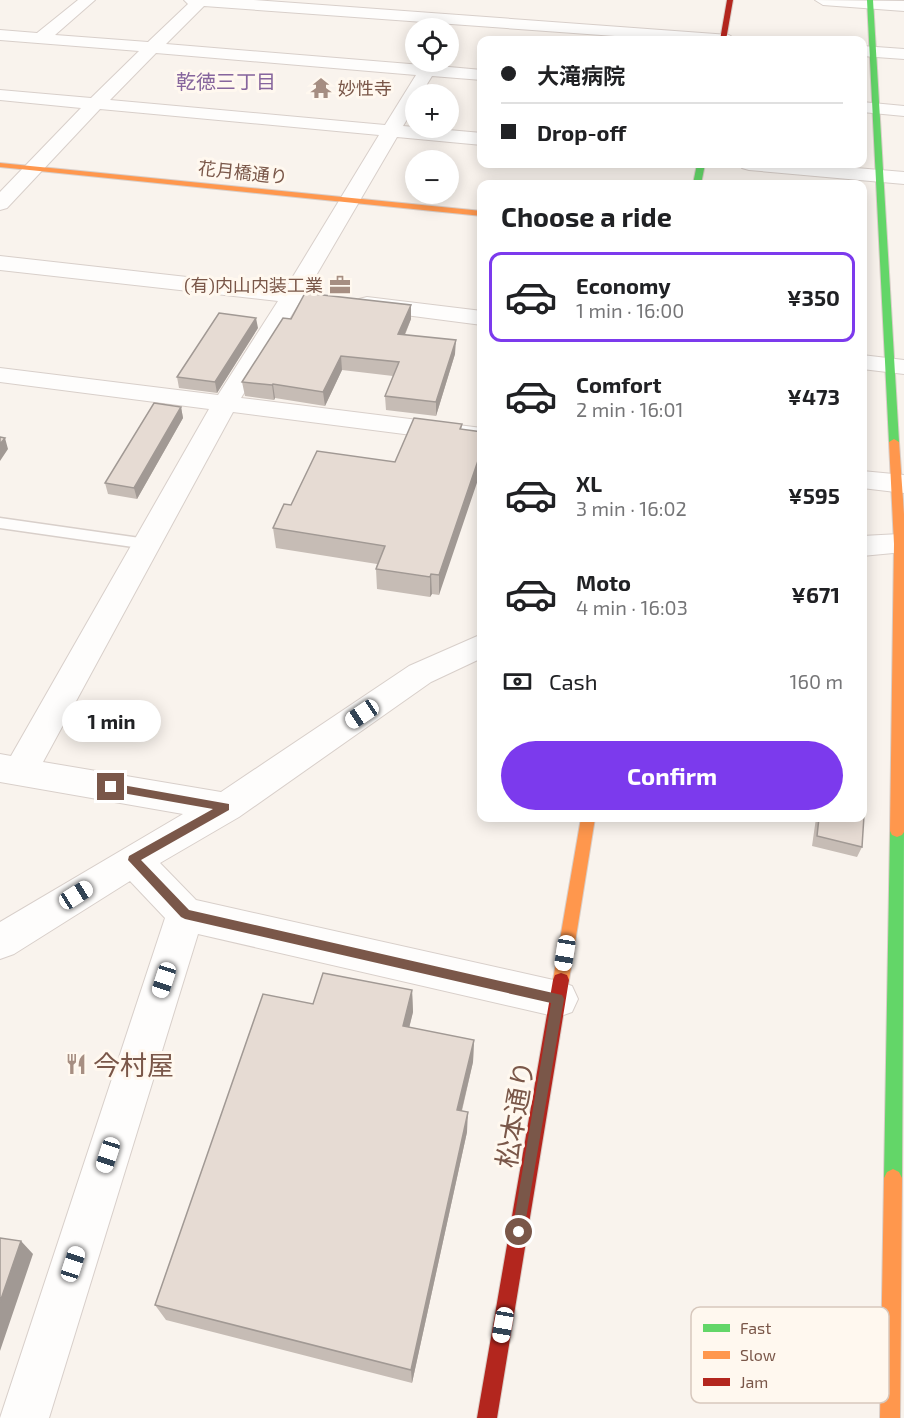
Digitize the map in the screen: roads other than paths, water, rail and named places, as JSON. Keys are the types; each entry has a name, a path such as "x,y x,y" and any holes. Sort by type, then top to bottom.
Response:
{"street":[{"path":"41,38 87,0"},
{"path":"192,0 433,18"},
{"path":"0,204 95,104 200,0"},
{"path":"470,0 459,20 670,36"},
{"path":"724,36 730,0"},
{"path":"822,0 904,6"},
{"path":"870,2 867,51 869,108 878,176 883,255 897,366 902,544 899,1184 890,1418"},
{"path":"0,35 152,48 405,64"},
{"path":"867,51 904,54"},
{"path":"459,71 477,74"},
{"path":"226,807 10,770 147,544 225,405 293,296 426,72"},
{"path":"0,95 477,139"},
{"path":"869,108 904,111"},
{"name":"花月橋通り","path":"0,165 477,214"},
{"path":"792,168 904,178"},
{"path":"0,263 477,317"},
{"path":"867,363 897,366"},
{"path":"0,375 477,435"},
{"path":"867,480 900,484"},
{"path":"867,546 902,544"},
{"path":"0,942 133,860 226,807 420,674 477,647"},
{"name":"松本通り","path":"487,1418 587,822"},
{"path":"133,860 185,914 558,999"},
{"path":"24,1418 185,914"}],"lane":[{"path":"0,523 147,544"}],"place":[{"name":"妙性寺","path":"321,88"},
{"name":"(有)内山内装工業","path":"340,285"},
{"name":"今村屋","path":"76,1064"}],"district":[{"name":"乾徳三丁目","path":"226,81"}]}
